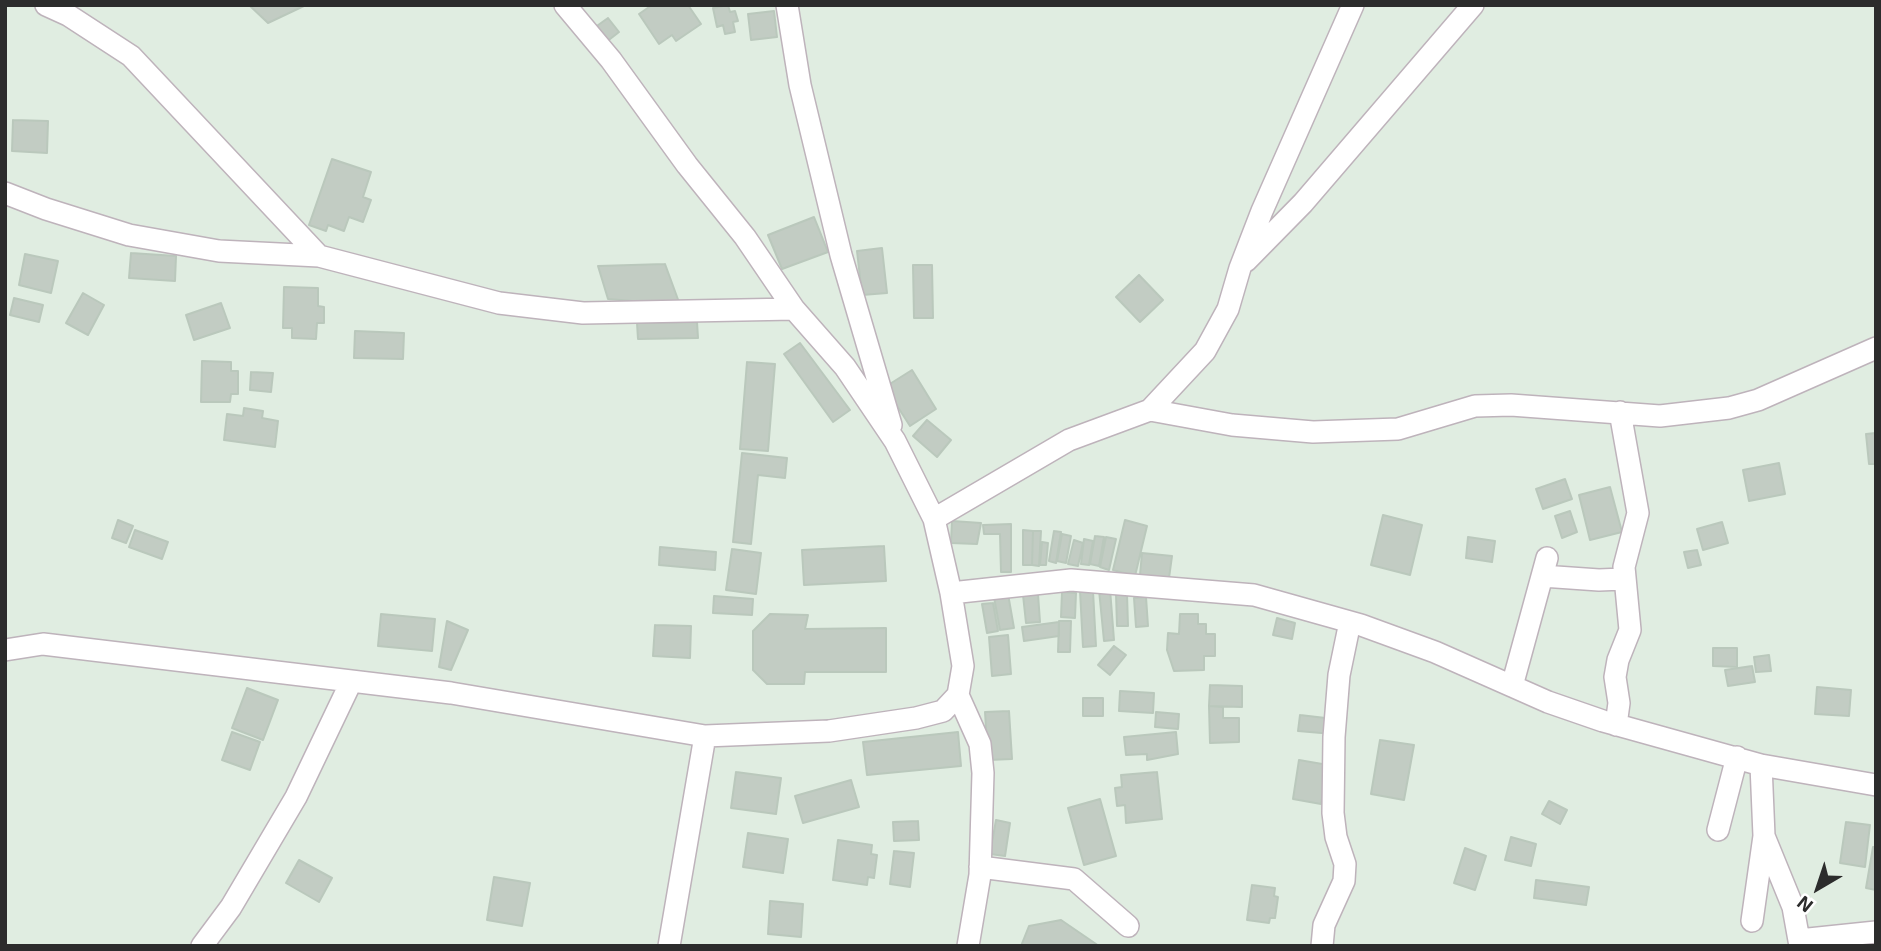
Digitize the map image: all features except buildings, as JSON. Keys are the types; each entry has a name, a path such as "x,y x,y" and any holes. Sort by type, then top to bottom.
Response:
{"street":[{"path":"46,5 68,15 131,56 319,256"},
{"path":"5,649 43,644 452,693 705,736 829,731 916,718 943,711 958,695 963,666 951,593 934,519 895,441 845,368 794,309 745,237 687,165 611,60 565,5"},
{"path":"787,5 800,85 835,229 895,441"},
{"path":"934,519 1069,440 1150,410 1205,351 1228,310 1240,268 1353,5"},
{"path":"1240,268 1303,203 1474,5"},
{"path":"5,192 46,209 130,235 219,251 319,256 499,303 583,313 794,309"},
{"path":"1150,410 1232,425 1313,432 1398,429 1475,406 1660,416 1729,408 1758,400 1876,348"},
{"path":"1616,725 1619,703 1615,677 1618,660 1630,630 1623,579 1638,513 1620,412"},
{"path":"1512,686 1544,567 1607,581 1623,579"},
{"path":"951,593 1044,581 1099,581 1254,596 1350,622 1435,652 1548,702 1616,725 1761,765 1876,785"},
{"path":"1322,946 1324,925 1344,881 1345,864 1336,836 1333,813 1334,737 1339,675 1350,622"},
{"path":"202,946 231,907 268,848 296,797 351,682"},
{"path":"958,695 980,744 984,773 980,867 968,946"},
{"path":"669,946 705,736"},
{"path":"1718,830 1737,757"},
{"path":"1752,921 1765,835 1761,765"},
{"path":"1765,835 1793,907 1799,943 1876,932"},
{"path":"980,867 1074,879 1128,926"}]}
